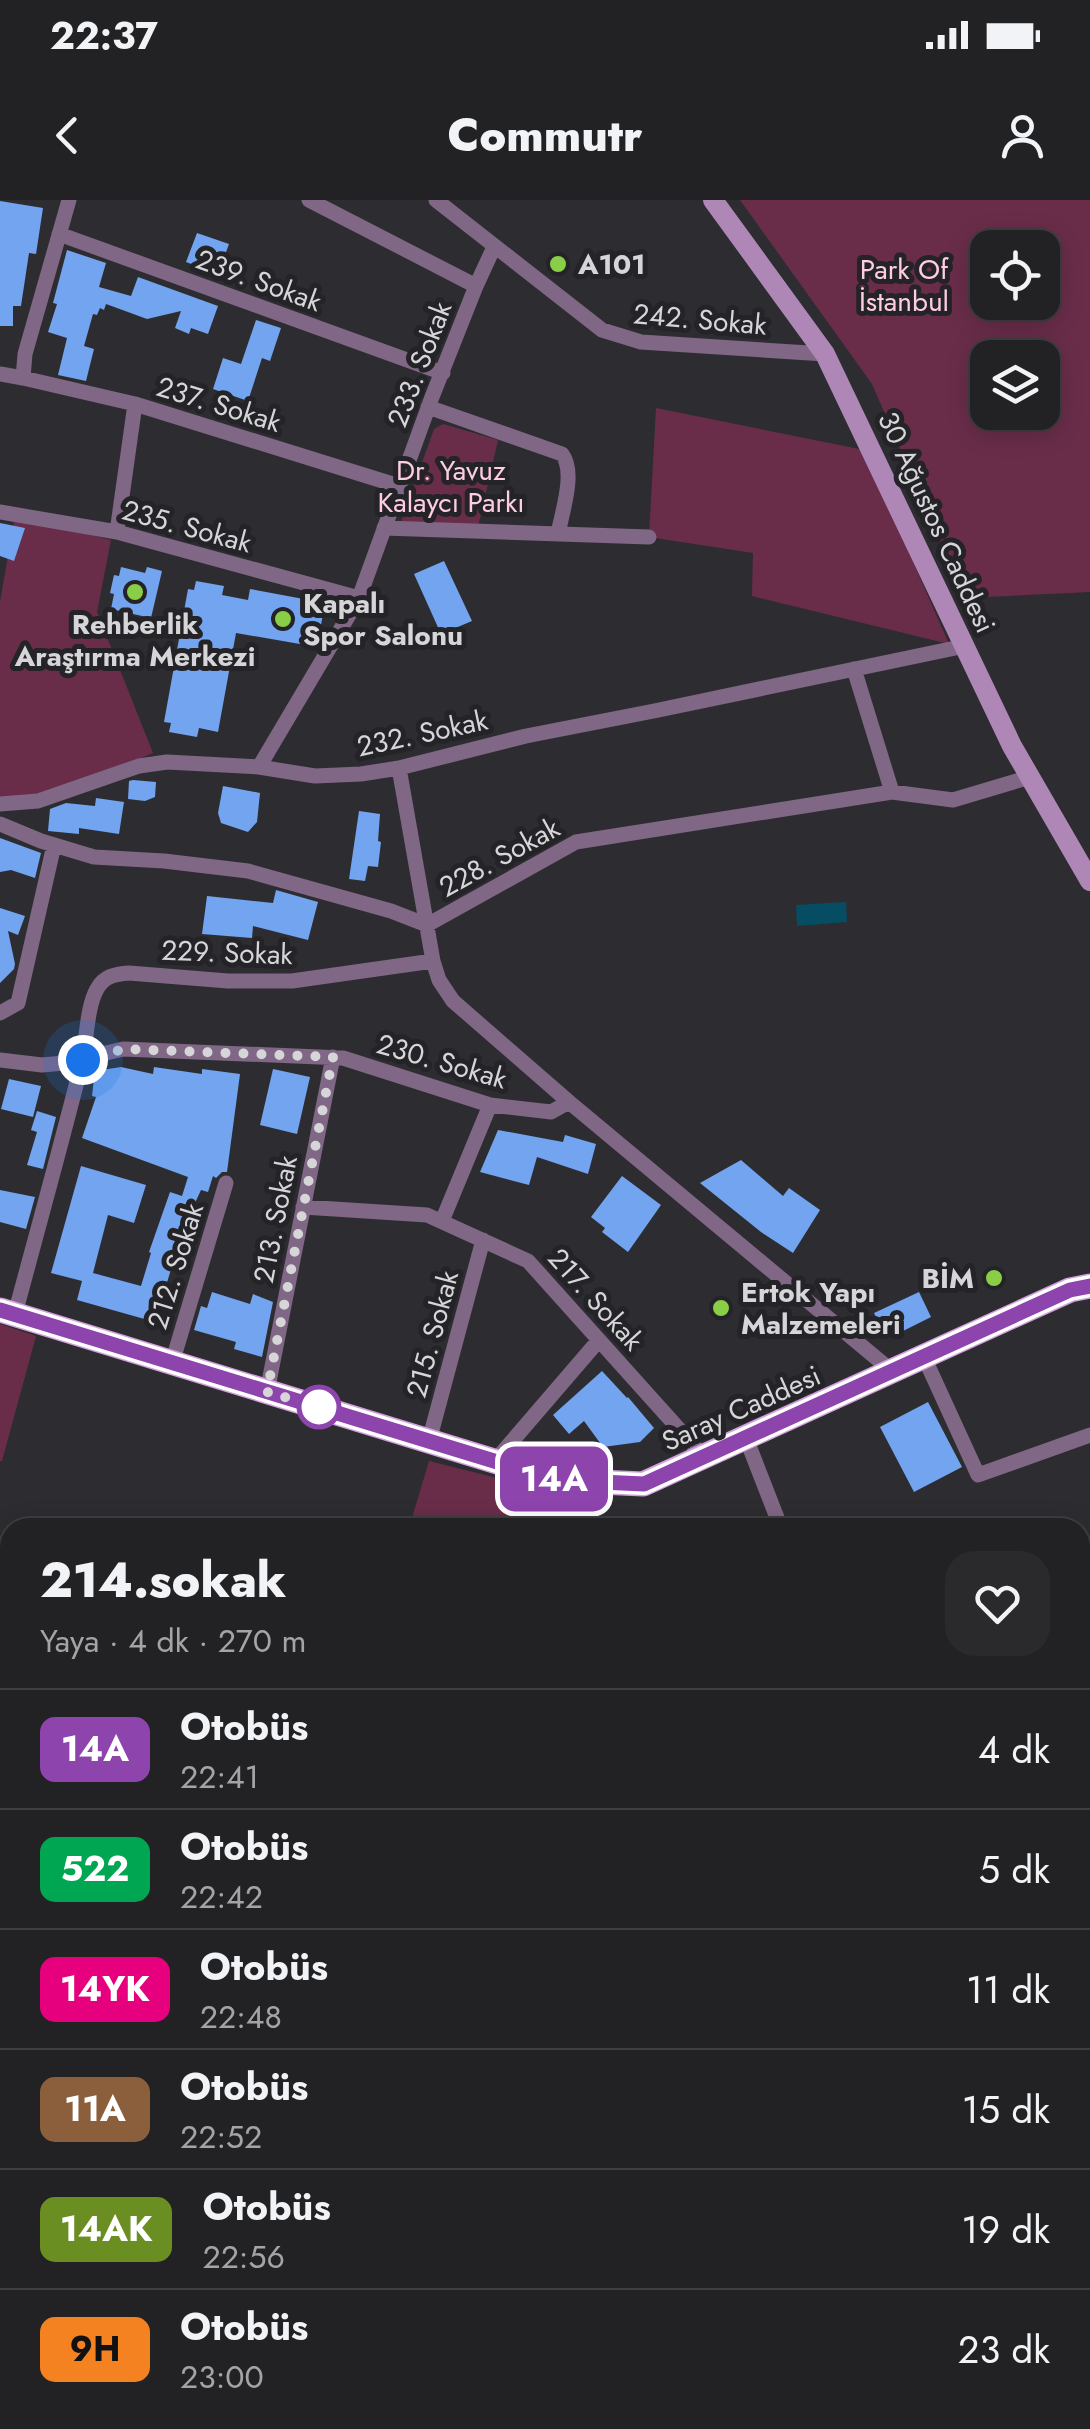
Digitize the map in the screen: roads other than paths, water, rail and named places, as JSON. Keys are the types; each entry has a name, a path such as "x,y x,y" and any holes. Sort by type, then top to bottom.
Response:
{"main road":[{"name":"30 Ağustos Caddesi","path":"713,200 826,354 1012,746 1090,881"},
{"name":"Saray Caddesi","path":"7,1312 556,1480 644,1484 1070,1290 1090,1286"}],"street":[{"path":"23,378 25,354 69,200"},
{"path":"309,200 476,286"},
{"name":"242. Sokak","path":"445,203 494,247 602,330 664,344 826,354"},
{"name":"239. Sokak","path":"59,234 442,373"},
{"name":"233. Sokak","path":"259,768 358,598 428,407 494,247"},
{"name":"237. Sokak","path":"0,374 135,404 399,486"},
{"path":"117,532 135,404"},
{"path":"428,407 562,454 569,473 558,534"},
{"name":"235. Sokak","path":"0,512 117,532 358,598"},
{"path":"384,528 649,538"},
{"name":"232. Sokak","path":"0,804 38,801 153,764 182,762 315,776 399,768 526,736 965,646"},
{"path":"854,670 892,792"},
{"path":"399,768 433,960 439,980 453,1001 892,1372"},
{"name":"228. Sokak","path":"0,824 94,858 248,871 391,911 427,925 576,842 892,792 952,800 1030,777"},
{"path":"0,1013 18,1003 54,845"},
{"name":"229. Sokak","path":"7,1312 83,1060 93,996 106,978 116,974 276,981 433,960"},
{"name":"230. Sokak","path":"0,1060 42,1065 124,1049 333,1057 490,1105 551,1112 569,1102"},
{"name":"213. Sokak","path":"267,1392 333,1057"},
{"path":"442,1221 490,1105"},
{"name":"212. Sokak","path":"172,1363 226,1183"},
{"name":"217. Sokak","path":"303,1207 427,1214 528,1260 704,1457"},
{"name":"215. Sokak","path":"430,1441 483,1240"},
{"path":"495,1461 599,1340"},
{"path":"924,1357 978,1475 1090,1435"},
{"path":"746,1438 777,1518"}],"water":[{"path":"846,902 847,922 797,926 796,905"}],"place":[{"name":"A101","path":"558,264"},
{"name":"Rehberlik Araştırma Merkezi","path":"135,592"},
{"name":"Kapalı Spor Salonu","path":"283,619"},
{"name":"BİM","path":"994,1278"},
{"name":"Ertok Yapı Malzemeleri","path":"721,1308"}],"park label":[{"name":"Park Of İstanbul","path":"904,285"},
{"name":"Dr. Yavuz Kalaycı Parkı","path":"451,486"}]}
